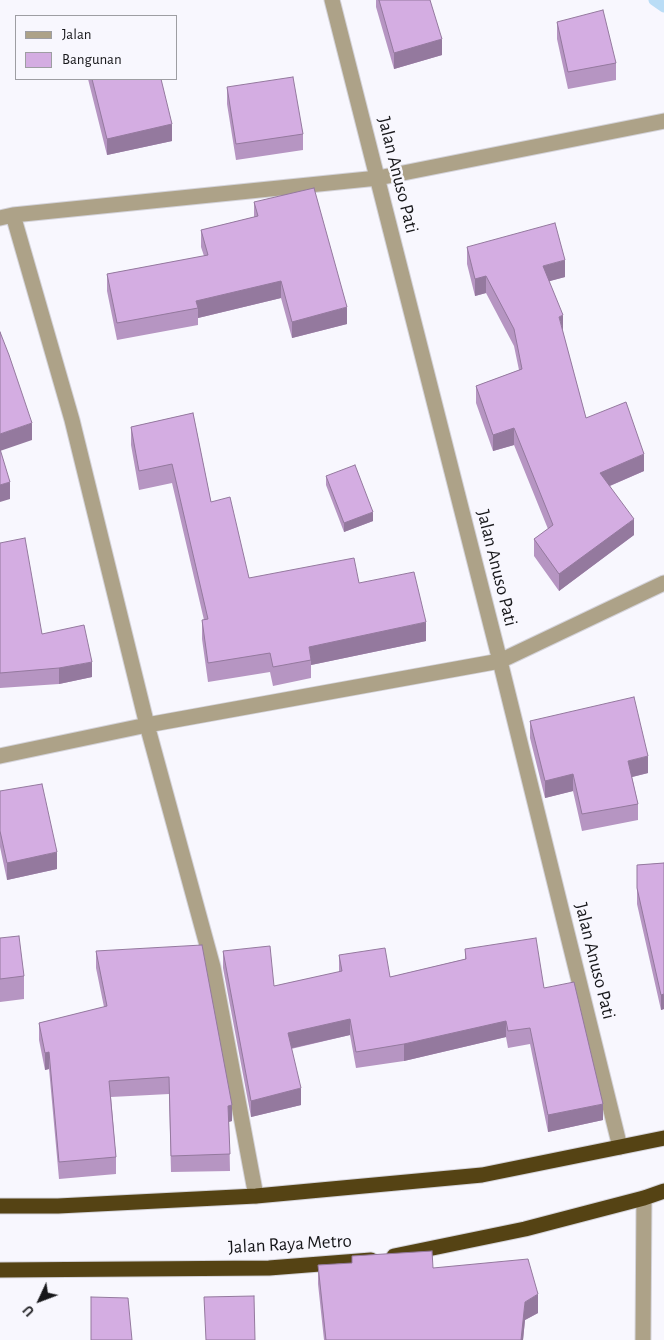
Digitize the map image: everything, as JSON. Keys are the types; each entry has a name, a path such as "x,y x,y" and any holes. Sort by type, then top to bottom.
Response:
{"highway":[{"path":"0,1206 58,1206 256,1196 482,1175 664,1138"},
{"name":"Jalan Raya Metro","path":"0,1270 269,1268 379,1259 525,1229 644,1198 664,1190"}],"street":[{"name":"Jalan Anuso Pati","path":"332,0 500,661 620,1147"},
{"path":"256,1196 213,967 147,724 72,420 6,217 378,178 664,121"},
{"path":"0,756 147,724 500,661 664,584"},
{"path":"643,1340 644,1198"}],"building":[{"path":"379,0 430,0 442,39 394,53"},
{"path":"603,10 616,63 568,72 557,22"},
{"path":"293,77 303,134 236,144 227,87"},
{"path":"92,80 161,80 172,124 107,139"},
{"path":"314,188 347,307 292,322 281,281 196,301 198,308 117,323 107,274 208,255 201,230 258,216 254,202"},
{"path":"555,223 565,260 543,266 563,315 559,317 586,418 626,402 644,454 600,473 634,519 559,574 534,539 553,525 514,428 493,435 476,386 522,369 514,329 486,276 475,279 467,247"},
{"path":"0,332 32,423 0,434"},
{"path":"193,413 211,502 230,497 249,578 354,558 359,583 414,572 426,622 309,647 311,660 273,667 270,653 208,663 202,620 208,619 172,464 139,471 131,427"},
{"path":"0,449 10,482 0,485"},
{"path":"355,465 373,512 344,523 326,476"},
{"path":"25,538 42,634 84,625 92,662 59,668 0,673 0,543"},
{"path":"634,697 648,756 628,761 638,804 582,814 573,774 545,781 530,721"},
{"path":"42,784 57,852 7,863 0,831 0,791"},
{"path":"664,863 664,994 661,995 637,888 637,865"},
{"path":"19,936 24,976 0,979 0,938"},
{"path":"536,938 544,988 574,982 603,1104 548,1115 530,1028 508,1031 506,1021 404,1044 356,1052 350,1019 288,1033 301,1088 251,1101 223,951 270,946 274,986 342,971 339,955 385,948 390,977 466,959 465,949"},
{"path":"202,945 232,1105 228,1106 230,1154 171,1156 169,1077 109,1081 116,1157 59,1162 49,1052 45,1053 39,1023 107,1006 96,951"},
{"path":"432,1251 433,1268 528,1259 538,1294 525,1302 521,1340 326,1340 318,1265 352,1263 352,1256"},
{"path":"254,1296 255,1340 206,1340 204,1297"},
{"path":"91,1297 128,1298 132,1340 91,1340"}],"waterway":[{"path":"654,0 664,7"}]}
